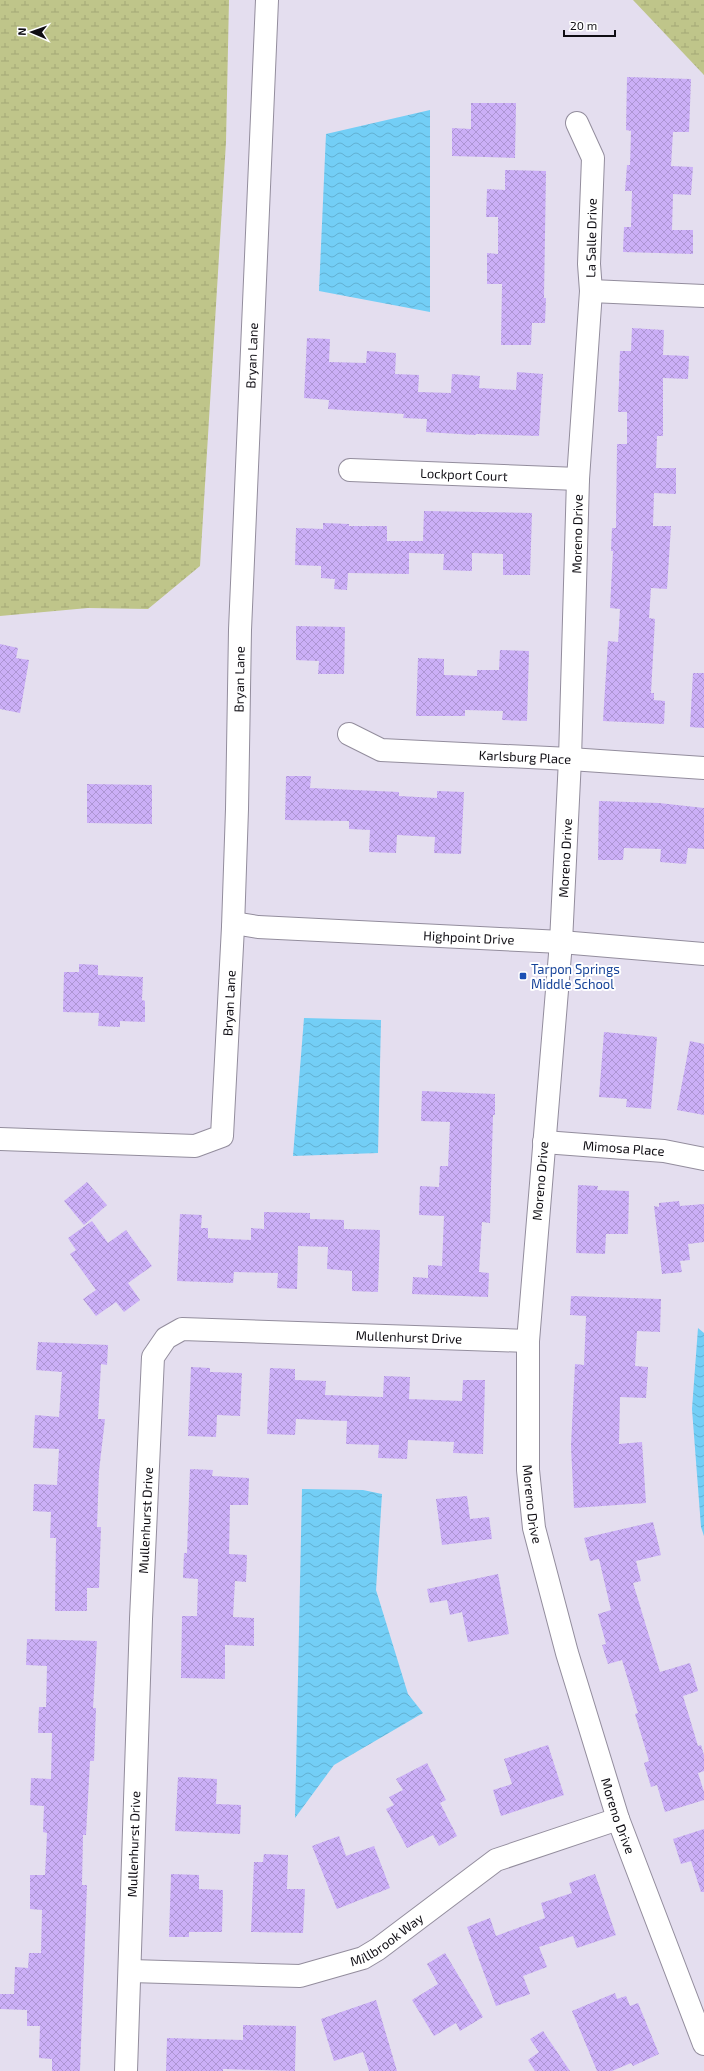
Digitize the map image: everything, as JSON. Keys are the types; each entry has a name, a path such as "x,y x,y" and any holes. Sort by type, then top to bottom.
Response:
{"street":[{"name":"Bryan Lane","path":"0,1139 195,1146 222,1136 238,809 240,630 267,0"},
{"name":"La Salle Drive","path":"577,123 593,158 588,264 592,291 704,296"},
{"name":"Moreno Drive","path":"592,291 578,479 570,759 561,942 528,1341 528,1470 534,1528 567,1653 618,1819 704,2044"},
{"name":"Lockport Court","path":"350,470 578,479"},
{"name":"Karlsburg Place","path":"350,734 382,750 570,759 704,768"},
{"name":"Highpoint Drive","path":"233,927 240,924 258,927 561,942 704,954"},
{"name":"Mimosa Place","path":"544,1142 664,1151 704,1159"},
{"name":"Mullenhurst Drive","path":"126,2071 152,1357 166,1338 182,1329 528,1341"},
{"name":"Millbrook Way","path":"130,1971 300,1976 363,1958 378,1949 496,1860 618,1819"}],"green space":[{"path":"0,0 229,0 226,142 200,566 148,609 88,608 0,616"},
{"path":"633,0 704,0 704,75"}],"water":[{"path":"430,110 430,312 319,291 326,134"},
{"path":"304,1018 381,1020 378,1153 293,1156"},
{"path":"698,1328 704,1333 704,1536 701,1527 692,1409"},
{"path":"302,1489 363,1490 382,1494 376,1590 408,1694 423,1713 334,1765 295,1818"}],"building":[{"path":"627,77 691,79 689,132 673,132 671,166 693,167 691,195 673,194 672,230 693,230 693,254 623,252 624,227 631,227 632,191 625,191 627,165 630,165 631,131 626,130"},
{"path":"471,103 516,103 515,158 452,156 452,128 471,129"},
{"path":"505,170 546,171 545,323 532,323 531,345 501,345 502,284 487,284 487,253 498,254 498,217 486,217 487,189 505,190"},
{"path":"632,328 664,330 663,355 689,356 688,379 663,378 663,436 657,436 656,468 676,468 676,494 654,493 653,526 671,526 667,589 651,588 649,618 655,619 651,693 654,693 654,700 665,701 664,724 603,721 608,641 618,642 620,609 610,608 613,551 611,551 612,528 616,528 617,444 627,444 627,412 618,412 620,351 631,351"},
{"path":"307,338 330,339 329,362 366,363 367,351 396,353 395,374 419,375 418,392 451,393 452,374 480,376 479,388 516,390 517,372 543,374 539,436 476,435 426,432 427,419 403,418 404,414 328,409 329,400 304,398"},
{"path":"424,511 532,513 530,575 503,575 503,554 472,553 472,571 443,570 444,554 409,553 409,574 348,573 347,590 334,589 335,579 321,578 321,566 295,565 296,528 323,529 323,523 349,524 349,526 387,526 387,541 423,541"},
{"path":"296,626 345,627 344,674 318,674 319,661 296,660"},
{"path":"0,644 18,648 16,658 29,660 20,713 0,709"},
{"path":"500,650 529,651 527,721 502,720 503,711 465,710 465,716 416,716 418,658 444,659 444,675 477,676 477,670 499,670"},
{"path":"693,673 704,673 704,728 690,727"},
{"path":"286,776 311,776 310,788 399,792 399,796 437,798 437,791 464,792 461,854 434,853 435,837 397,835 396,853 369,852 370,830 349,829 349,821 285,820"},
{"path":"87,784 152,785 152,824 87,823"},
{"path":"599,801 659,803 704,808 704,849 688,848 686,864 660,862 661,849 624,848 623,860 598,860"},
{"path":"79,964 98,965 98,975 143,977 142,1000 145,1001 145,1022 120,1021 120,1027 98,1026 99,1013 63,1012 64,972 79,972"},
{"path":"604,1032 657,1037 651,1109 626,1107 627,1099 599,1097"},
{"path":"690,1041 704,1044 704,1115 677,1110"},
{"path":"422,1091 495,1094 490,1223 482,1222 479,1272 489,1273 488,1297 412,1294 413,1277 428,1278 428,1265 442,1266 444,1216 419,1215 420,1186 439,1187 440,1166 448,1166 450,1122 421,1121"},
{"path":"87,1182 107,1205 84,1225 64,1201"},
{"path":"578,1185 598,1186 597,1190 629,1191 628,1234 606,1234 605,1254 576,1253"},
{"path":"679,1201 680,1206 704,1204 704,1242 688,1244 690,1260 680,1261 682,1272 662,1274 654,1206 659,1207 659,1203"},
{"path":"264,1212 310,1213 310,1219 344,1220 344,1229 380,1230 378,1292 352,1291 352,1271 327,1269 328,1247 298,1246 297,1289 277,1288 278,1273 234,1272 233,1283 177,1281 180,1214 202,1215 201,1228 208,1228 208,1238 251,1240 251,1228 264,1229"},
{"path":"92,1221 108,1243 126,1230 152,1266 128,1283 140,1300 124,1312 116,1302 96,1316 83,1299 96,1290 70,1254 76,1250 68,1238"},
{"path":"571,1296 661,1299 660,1332 637,1331 635,1366 648,1367 646,1398 620,1397 619,1444 642,1442 646,1503 574,1508 571,1446 575,1364 584,1365 586,1316 570,1315"},
{"path":"38,1342 108,1345 107,1365 101,1364 98,1419 105,1419 99,1471 97,1527 101,1527 99,1588 87,1588 87,1611 55,1611 56,1538 50,1538 51,1512 33,1511 34,1484 57,1485 59,1449 33,1448 35,1415 59,1417 62,1372 36,1370"},
{"path":"191,1367 210,1368 210,1372 242,1373 240,1416 217,1415 216,1437 188,1436"},
{"path":"270,1368 295,1369 295,1380 326,1381 325,1395 383,1397 384,1376 410,1377 409,1399 462,1401 463,1380 485,1380 483,1454 453,1453 454,1442 408,1440 407,1459 378,1458 379,1445 346,1444 347,1421 296,1419 295,1435 267,1434"},
{"path":"190,1469 213,1470 212,1476 249,1478 248,1505 230,1505 229,1554 247,1555 246,1582 235,1581 233,1617 254,1618 254,1646 225,1645 225,1679 181,1678 182,1616 197,1616 198,1579 183,1578 184,1553 187,1553"},
{"path":"467,1496 470,1519 489,1517 492,1539 442,1545 436,1499"},
{"path":"653,1522 661,1555 636,1561 641,1581 633,1583 660,1672 690,1663 698,1691 683,1696 698,1746 701,1745 704,1755 704,1771 698,1773 704,1792 704,1800 665,1812 657,1785 651,1787 644,1763 649,1761 635,1714 638,1713 622,1660 608,1664 602,1645 606,1644 598,1614 611,1610 599,1559 590,1561 584,1538"},
{"path":"498,1574 509,1634 468,1642 462,1612 450,1615 447,1600 430,1603 427,1589"},
{"path":"27,1639 97,1641 93,1708 96,1708 94,1761 90,1761 86,1835 83,1835 82,1885 87,1885 80,2071 52,2071 52,2059 39,2058 40,2026 27,2026 27,2010 0,2009 0,1994 14,1994 15,1967 28,1968 29,1953 41,1953 42,1910 30,1909 30,1875 45,1875 47,1833 43,1832 44,1806 30,1805 31,1778 51,1779 52,1733 38,1733 39,1707 46,1707 47,1666 26,1665"},
{"path":"548,1745 564,1795 501,1816 493,1790 512,1784 504,1759"},
{"path":"427,1763 446,1800 440,1803 457,1836 439,1846 433,1835 407,1848 386,1809 394,1805 389,1797 403,1790 396,1779"},
{"path":"178,1777 217,1779 216,1804 241,1805 240,1834 175,1831"},
{"path":"704,1829 704,1892 701,1892 691,1861 681,1864 673,1839"},
{"path":"339,1836 346,1856 374,1846 390,1888 337,1909 312,1846"},
{"path":"264,1854 288,1855 287,1889 305,1889 303,1933 251,1932 254,1862 263,1862"},
{"path":"171,1874 199,1875 199,1889 223,1890 222,1932 189,1932 189,1937 169,1937"},
{"path":"595,1874 616,1935 577,1948 573,1936 539,1947 547,1967 523,1976 530,1994 496,2006 467,1927 490,1918 496,1936 545,1918 541,1903 572,1893 569,1883"},
{"path":"445,1953 483,2017 460,2031 456,2023 434,2036 412,2000 438,1984 427,1964"},
{"path":"615,1993 617,1999 626,1996 630,2006 638,2003 659,2054 633,2066 631,2063 612,2071 597,2071 572,2011"},
{"path":"376,2000 397,2071 369,2071 363,2052 334,2061 321,2019"},
{"path":"243,2025 296,2026 295,2071 223,2069 223,2071 166,2071 167,2038 243,2040"},
{"path":"543,2031 570,2071 535,2071 528,2060 539,2052 530,2039"}],"place":[{"name":"Tarpon Springs Middle School","path":"523,976"}]}
